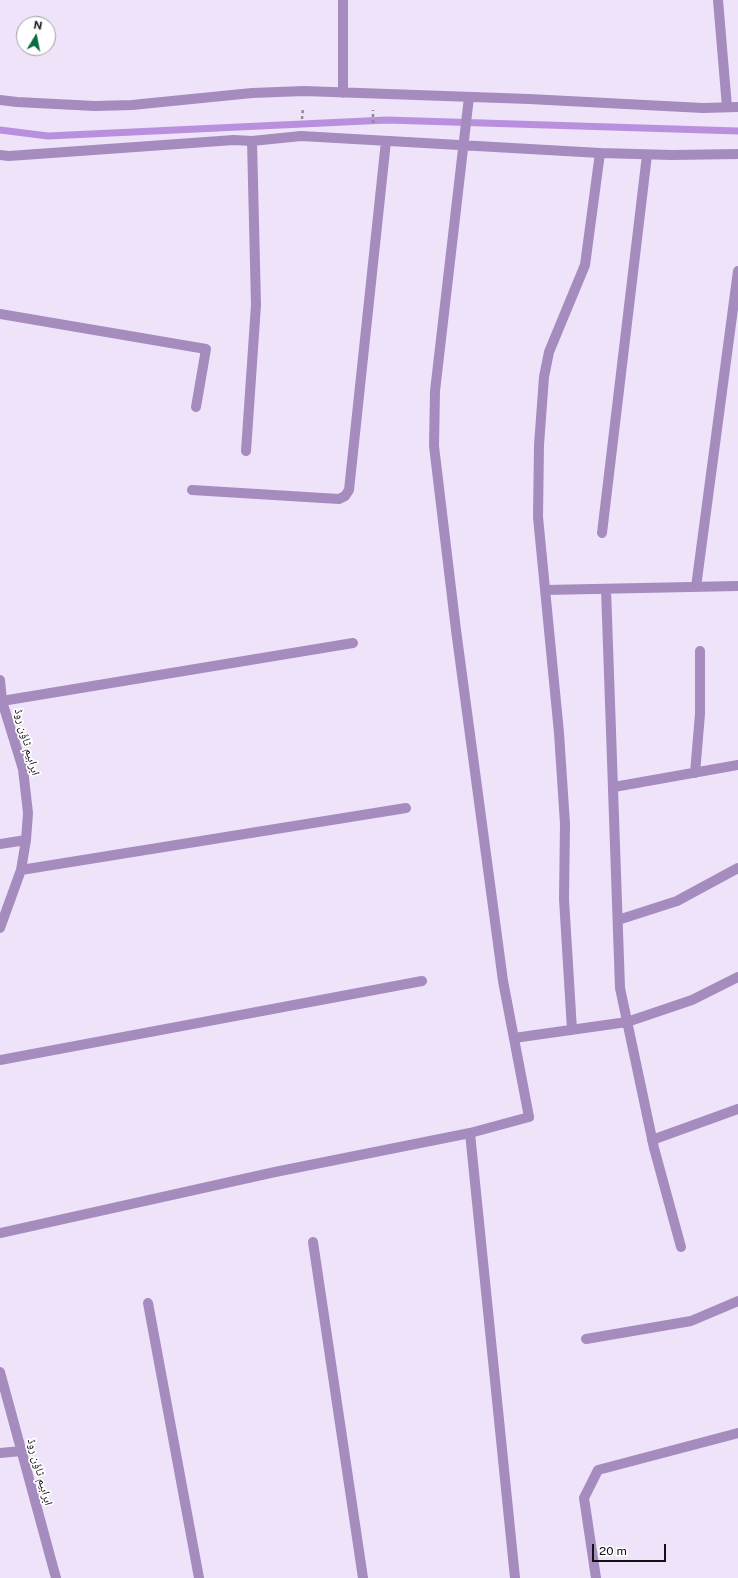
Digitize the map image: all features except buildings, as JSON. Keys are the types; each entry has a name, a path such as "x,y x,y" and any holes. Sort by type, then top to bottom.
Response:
{"street":[{"path":"343,0 343,93"},
{"path":"718,0 728,107"},
{"path":"0,100 102,106 132,105 252,93 304,91 703,108 738,107"},
{"path":"0,1233 275,1172 470,1133 529,1117 502,973 456,630 434,446 435,391 465,143 469,97"},
{"path":"0,155 9,156 234,140 252,141 301,136 386,141 465,143 647,155 713,156 738,154"},
{"path":"246,451 256,305 252,141"},
{"path":"192,490 339,499 345,496 349,490 386,141"},
{"path":"572,1030 564,899 565,824 559,733 538,517 539,445 544,377 549,352 585,264 600,153"},
{"path":"602,533 647,155"},
{"path":"696,587 738,271"},
{"path":"0,314 206,348 196,406"},
{"path":"545,590 738,586"},
{"path":"606,589 620,988 652,1140 681,1247"},
{"path":"2,701 353,643"},
{"path":"695,773 700,714 700,651"},
{"name":"ابراہیم ٹاؤن روڈ","path":"0,680 2,701 23,769 28,813 26,840 21,870 0,928"},
{"path":"614,787 738,765"},
{"path":"21,870 406,808"},
{"path":"0,844 26,840"},
{"path":"618,920 677,901 738,868"},
{"path":"514,1038 627,1022 692,1000 738,977"},
{"path":"0,1060 422,980"},
{"path":"652,1140 738,1109"},
{"path":"470,1133 515,1578"},
{"path":"313,1242 363,1578"},
{"path":"586,1339 691,1322 738,1301"},
{"path":"148,1303 199,1578"},
{"name":"ابراہیم ٹاؤن روڈ","path":"0,1372 56,1578"},
{"path":"596,1578 584,1498 598,1470 738,1433"},
{"path":"0,1454 21,1451"}],"path":[{"path":"301,136 304,91"},
{"path":"372,140 374,94"}],"waterway":[{"path":"0,130 48,136 387,120 738,131"}]}
